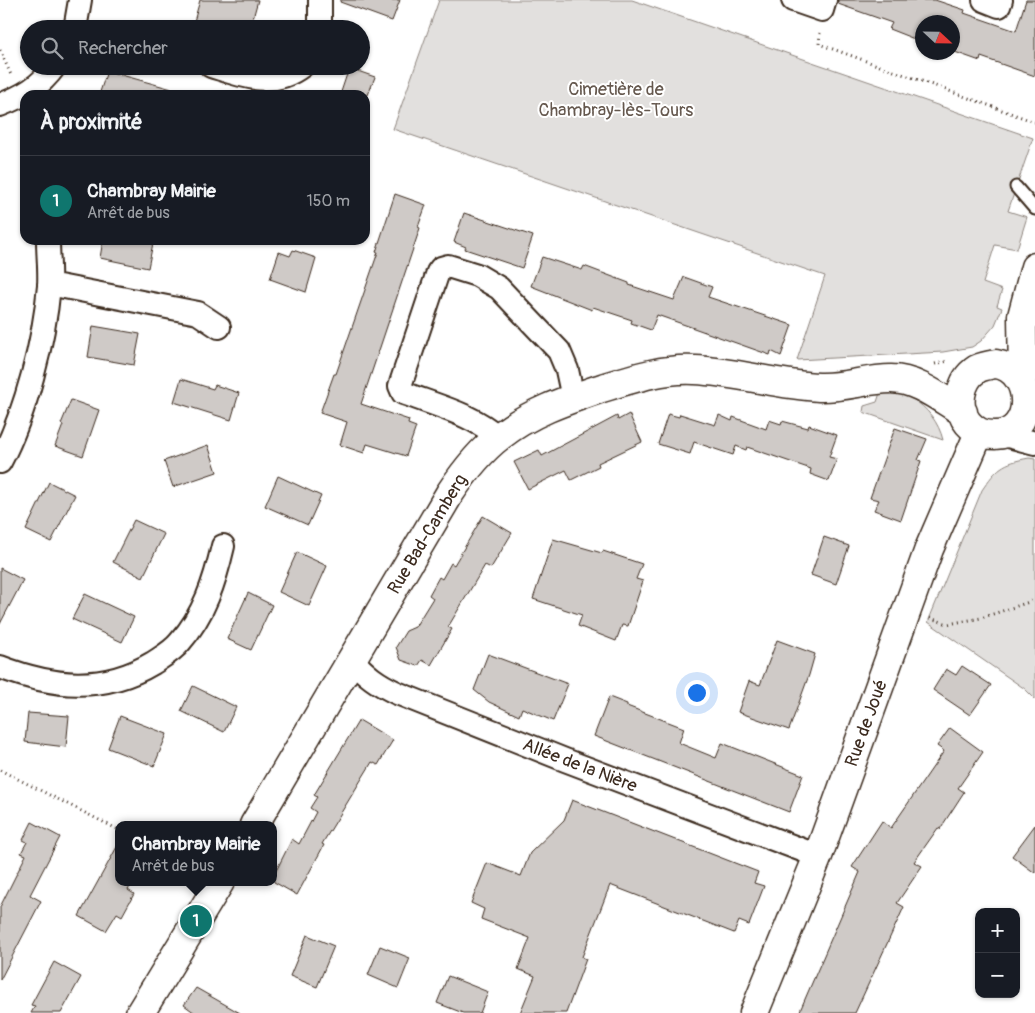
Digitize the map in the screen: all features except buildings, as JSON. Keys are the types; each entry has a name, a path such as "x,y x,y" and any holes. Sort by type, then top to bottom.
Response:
{"street":[{"path":"80,0 80,20"},
{"path":"320,0 320,20"},
{"path":"793,0 824,5"},
{"path":"984,0 1000,6 1001,0"},
{"path":"31,90 48,75"},
{"path":"239,75 252,79 269,80 286,75"},
{"path":"0,462 24,406 43,331 49,284 48,245"},
{"path":"498,437 487,427 474,420 404,393 400,386 438,272 441,268 448,266 477,275 499,288 559,350 567,370 573,398"},
{"path":"992,434 1015,430 1024,423 1030,412 1032,401 1022,316 1035,267"},
{"path":"49,284 198,313 219,327"},
{"path":"985,366 1022,316"},
{"path":"1030,387 1015,369 1006,365 996,364 978,369 966,380 961,396 963,412 968,423 992,434 1035,443"},
{"name":"Rue Bad-Camberg","path":"256,821 450,493 468,467 498,437 525,419 573,398 640,376 661,372 693,370 820,387 837,387 891,379 902,380 913,384 963,412"},
{"name":"Rue de Joué","path":"754,1013 818,856 929,549 992,434"},
{"path":"0,667 46,682 79,684 110,681 144,668 162,658 179,644 191,628 211,588 223,546"},
{"name":"Allée de la Nière","path":"352,659 367,676 397,693 565,760 818,856"},
{"path":"140,1013 218,886"}],"lane":[{"path":"1016,187 1035,209"}],"path":[{"path":"824,5 819,44 1035,122"},
{"path":"930,365 938,364"},
{"path":"922,616 948,624 981,618 1035,600"},
{"path":"0,770 115,828"}],"green space":[{"name":"Cimetière de Chambray-lès-Tours","path":"439,0 632,0 1033,138 1008,211 1027,217 1017,249 995,245 983,283 1002,290 997,306 1002,308 995,325 981,341 972,347 943,352 797,360 825,276 393,129"},
{"path":"880,393 904,395 917,402 932,416 943,440 863,412 864,406 877,402"},
{"path":"1029,458 1035,459 1035,699 1025,689 928,622 982,490 992,476 1001,468 1012,462"}],"place":[{"name":"Chambray Mairie","path":"196,921"}]}
